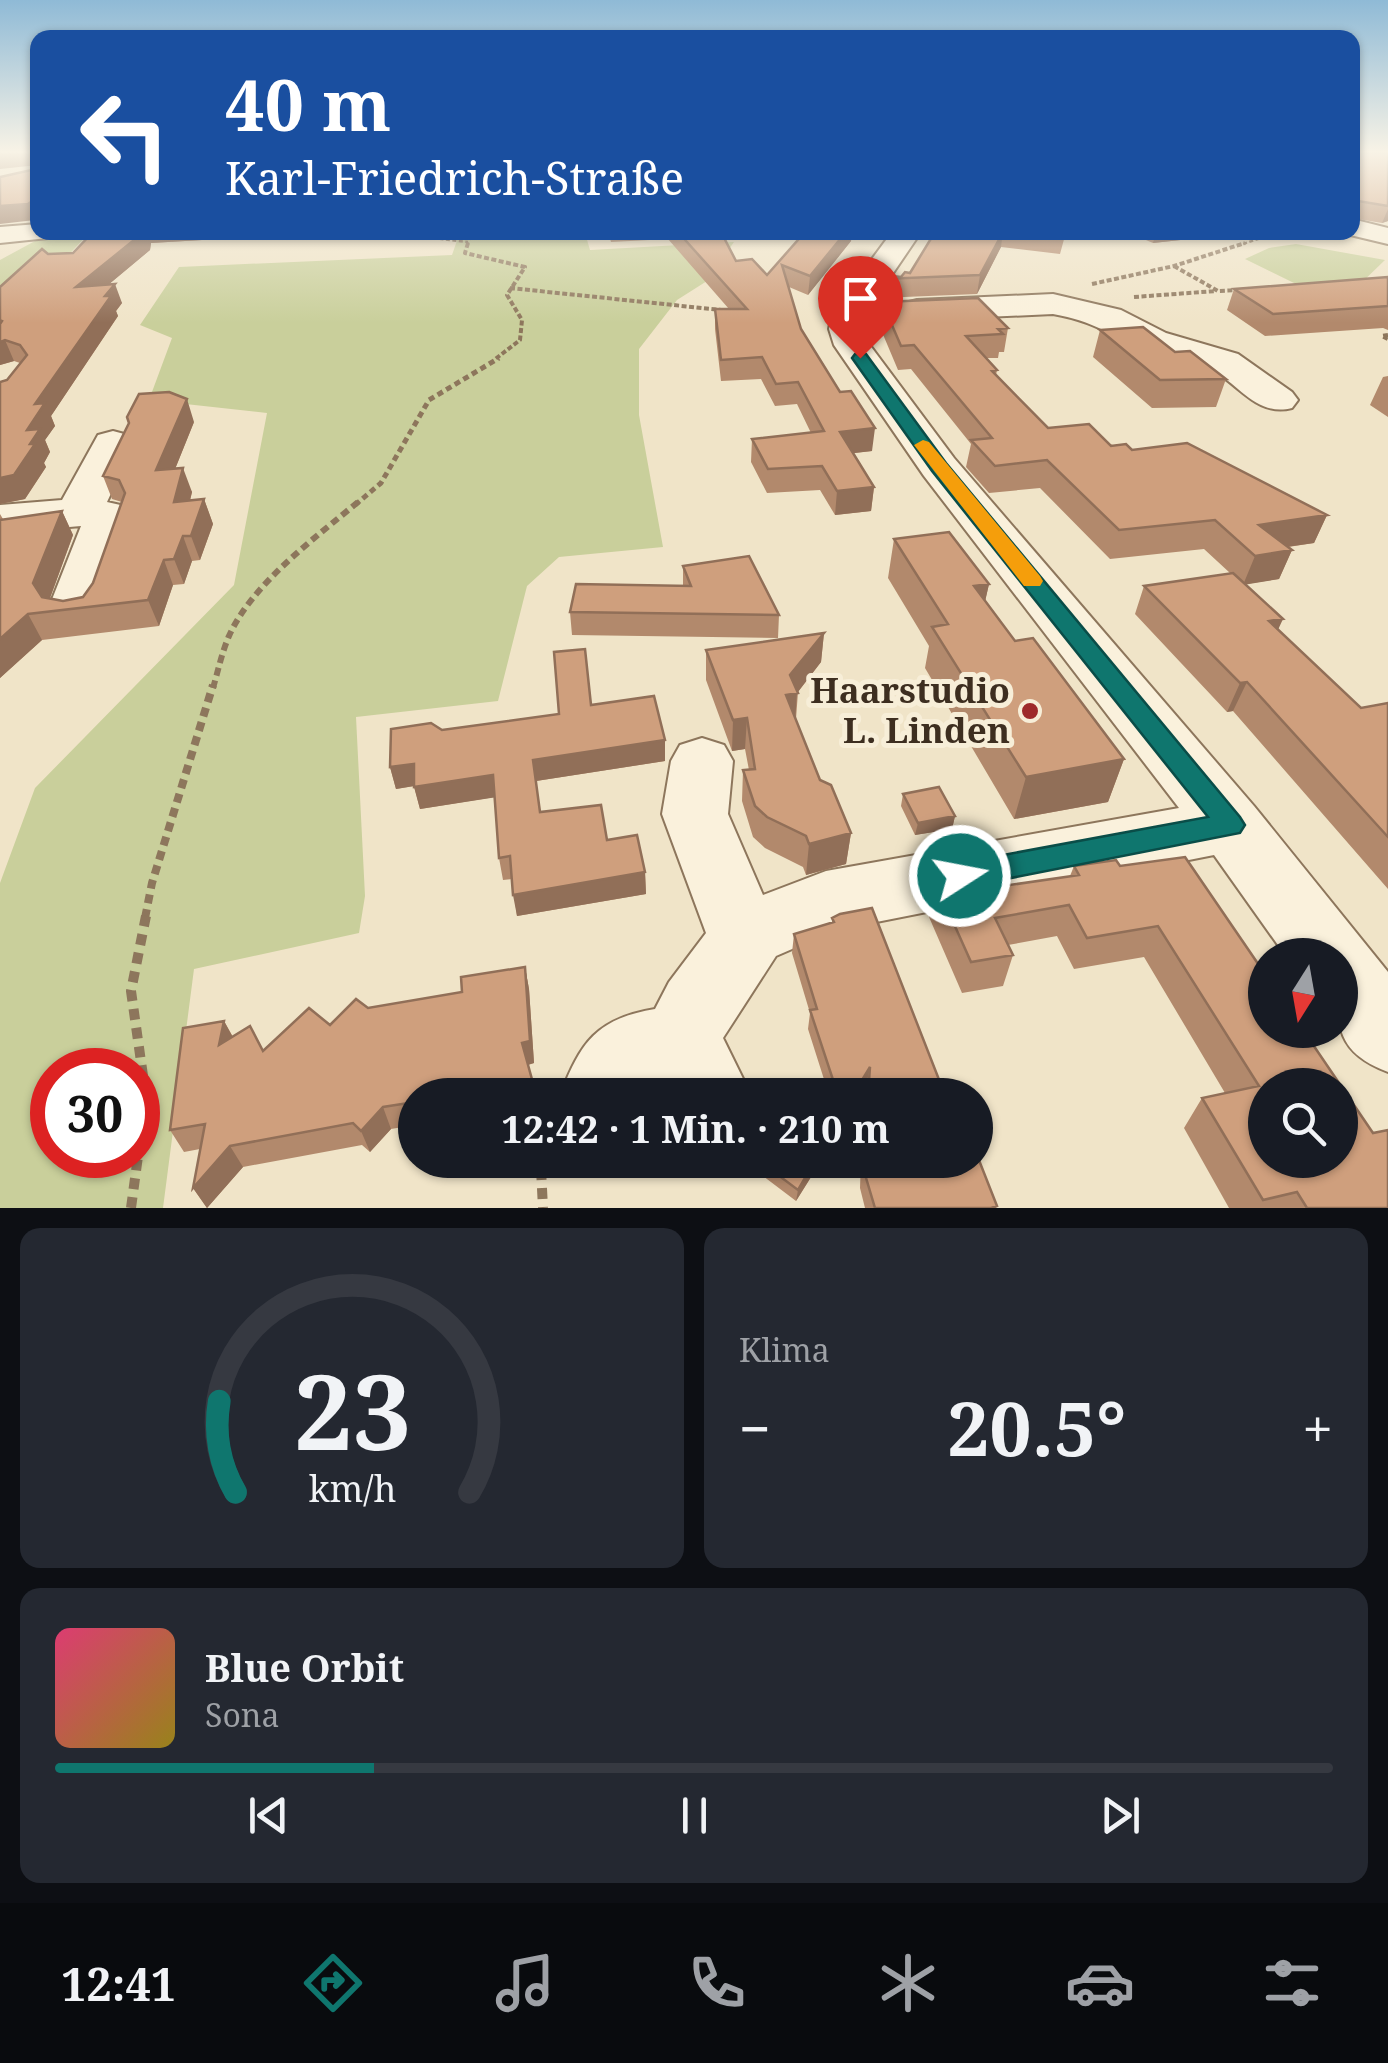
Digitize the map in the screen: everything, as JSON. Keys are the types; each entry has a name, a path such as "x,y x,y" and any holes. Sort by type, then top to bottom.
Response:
{"street":[{"path":"1360,229 1388,236"},
{"path":"0,235 30,233"},
{"path":"901,240 849,313 846,329 852,346 905,422 1230,825 1316,938"},
{"path":"849,313 1064,294 1154,340 1226,362 1278,400"},
{"path":"79,512 113,444"},
{"path":"0,519 79,512 108,516 74,607"},
{"path":"702,761 695,814 731,910 750,933"},
{"path":"692,1073 697,1008 750,933 826,901 1230,825"},
{"path":"1358,994 1388,1034"},
{"path":"608,1078 622,1060 639,1050 657,1047 692,1073"}],"path":[{"path":"131,1208 146,1098 130,991 152,883 229,635 242,613 292,557 381,483 429,400 504,356 520,340 522,320 507,295 525,267 465,253 468,242 450,240"},
{"path":"1064,294 1174,266 1254,240"},
{"path":"1174,266 1218,291"},
{"path":"509,288 724,311"},
{"path":"1118,295 1257,289"},
{"path":"1064,294 1103,293"},
{"path":"542,1178 543,1208"}],"green space":[{"path":"82,240 28,299 0,305 0,260 35,241"},
{"path":"457,240 587,240 590,250 734,242 707,281 677,300 639,349 639,415 663,547 559,557 527,586 498,701 356,717 365,896 359,933 194,969 163,1208 0,1208 0,883 35,788 234,585 267,413 149,400 172,338 140,325 179,267 452,255"},
{"path":"1296,244 1385,260 1355,289 1294,283 1245,259 1269,248"}],"building":[{"path":"85,240 134,240 76,287 115,284 105,296 111,296 35,404 45,403 27,430 40,429 30,444 35,444 14,475 0,478 0,382 7,380 27,355 20,345 0,342 0,287 42,249 48,254 73,253"},
{"path":"685,240 725,240 736,261 752,259 767,275 798,240 839,240 810,276 782,265 801,329 840,392 851,391 875,428 840,432 874,487 837,491 822,466 768,469 752,439 824,431 798,382 776,384 762,357 721,360 715,309 747,309"},
{"path":"930,240 999,240 980,275 883,279 885,275 901,277 910,273"},
{"path":"1388,277 1388,306 1273,314 1234,289"},
{"path":"978,298 1008,328 998,329 1003,334 966,336 997,370 992,371 1048,428 1089,424 1111,446 1126,444 1132,450 1187,443 1327,515 1259,525 1292,550 1255,556 1215,520 1119,530 1047,460 995,466 971,440 992,438 914,345 901,346 882,302"},
{"path":"1143,327 1175,352 1190,351 1226,379 1160,380 1100,330"},
{"path":"169,392 187,399 156,470 183,468 174,502 204,499 191,536 183,536 174,559 164,560 148,600 28,614 0,639 0,520 62,511 33,583 42,597 63,601 83,597 93,583 125,493 119,480 103,476 129,423 127,417 139,394"},
{"path":"949,532 989,584 974,586 1015,641 1033,638 1124,759 1026,777 932,627 948,624 894,539"},
{"path":"749,556 779,615 570,612 576,584 691,586 683,566"},
{"path":"1233,573 1283,619 1269,621 1361,708 1388,703 1388,837 1247,682 1240,683 1144,586"},
{"path":"824,633 790,675 798,693 786,695 820,780 831,785 851,833 809,844 806,836 767,817 755,806 743,770 755,769 747,718 733,720 706,650"},
{"path":"585,649 591,705 654,696 665,740 533,760 540,812 601,805 607,840 637,835 645,872 513,895 510,856 499,858 493,775 414,787 414,764 390,767 391,729 431,723 442,730 559,714 554,652"},
{"path":"939,787 955,816 918,823 903,794"},
{"path":"1185,857 1248,949 1248,1048 1315,1048 1329,1068 1248,1069 1158,926 1087,938 1069,905 995,918 1013,955 971,962 937,886 997,876 1003,886 1079,875 1074,866 1116,860 1120,866"},
{"path":"872,908 938,1078 869,1078 870,1067 863,1078 832,1078 810,1010 817,1009 794,934 834,922 832,918"},
{"path":"525,967 530,1041 522,1043 532,1078 398,1078 398,1105 383,1107 361,1131 353,1123 230,1146 193,1188 205,1124 170,1130 183,1028 224,1021 219,1045 250,1026 263,1051 309,1008 330,1025 356,999 368,1008 462,992 461,977"},
{"path":"1248,1088 1248,1175 1202,1098"},
{"path":"1358,1111 1373,1133 1388,1130 1388,1208 1307,1208 1297,1192 1263,1200 1250,1178 1358,1178"},
{"path":"782,1178 805,1178 798,1190"},
{"path":"866,1178 986,1178 997,1206 991,1208 875,1208"}],"slow traffic":[{"path":"923,445 1032,581"}],"place":[{"name":"Haarstudio L. Linden","path":"1030,711"}],"route":[{"path":"860,358 939,467 1230,825 960,876"}]}
